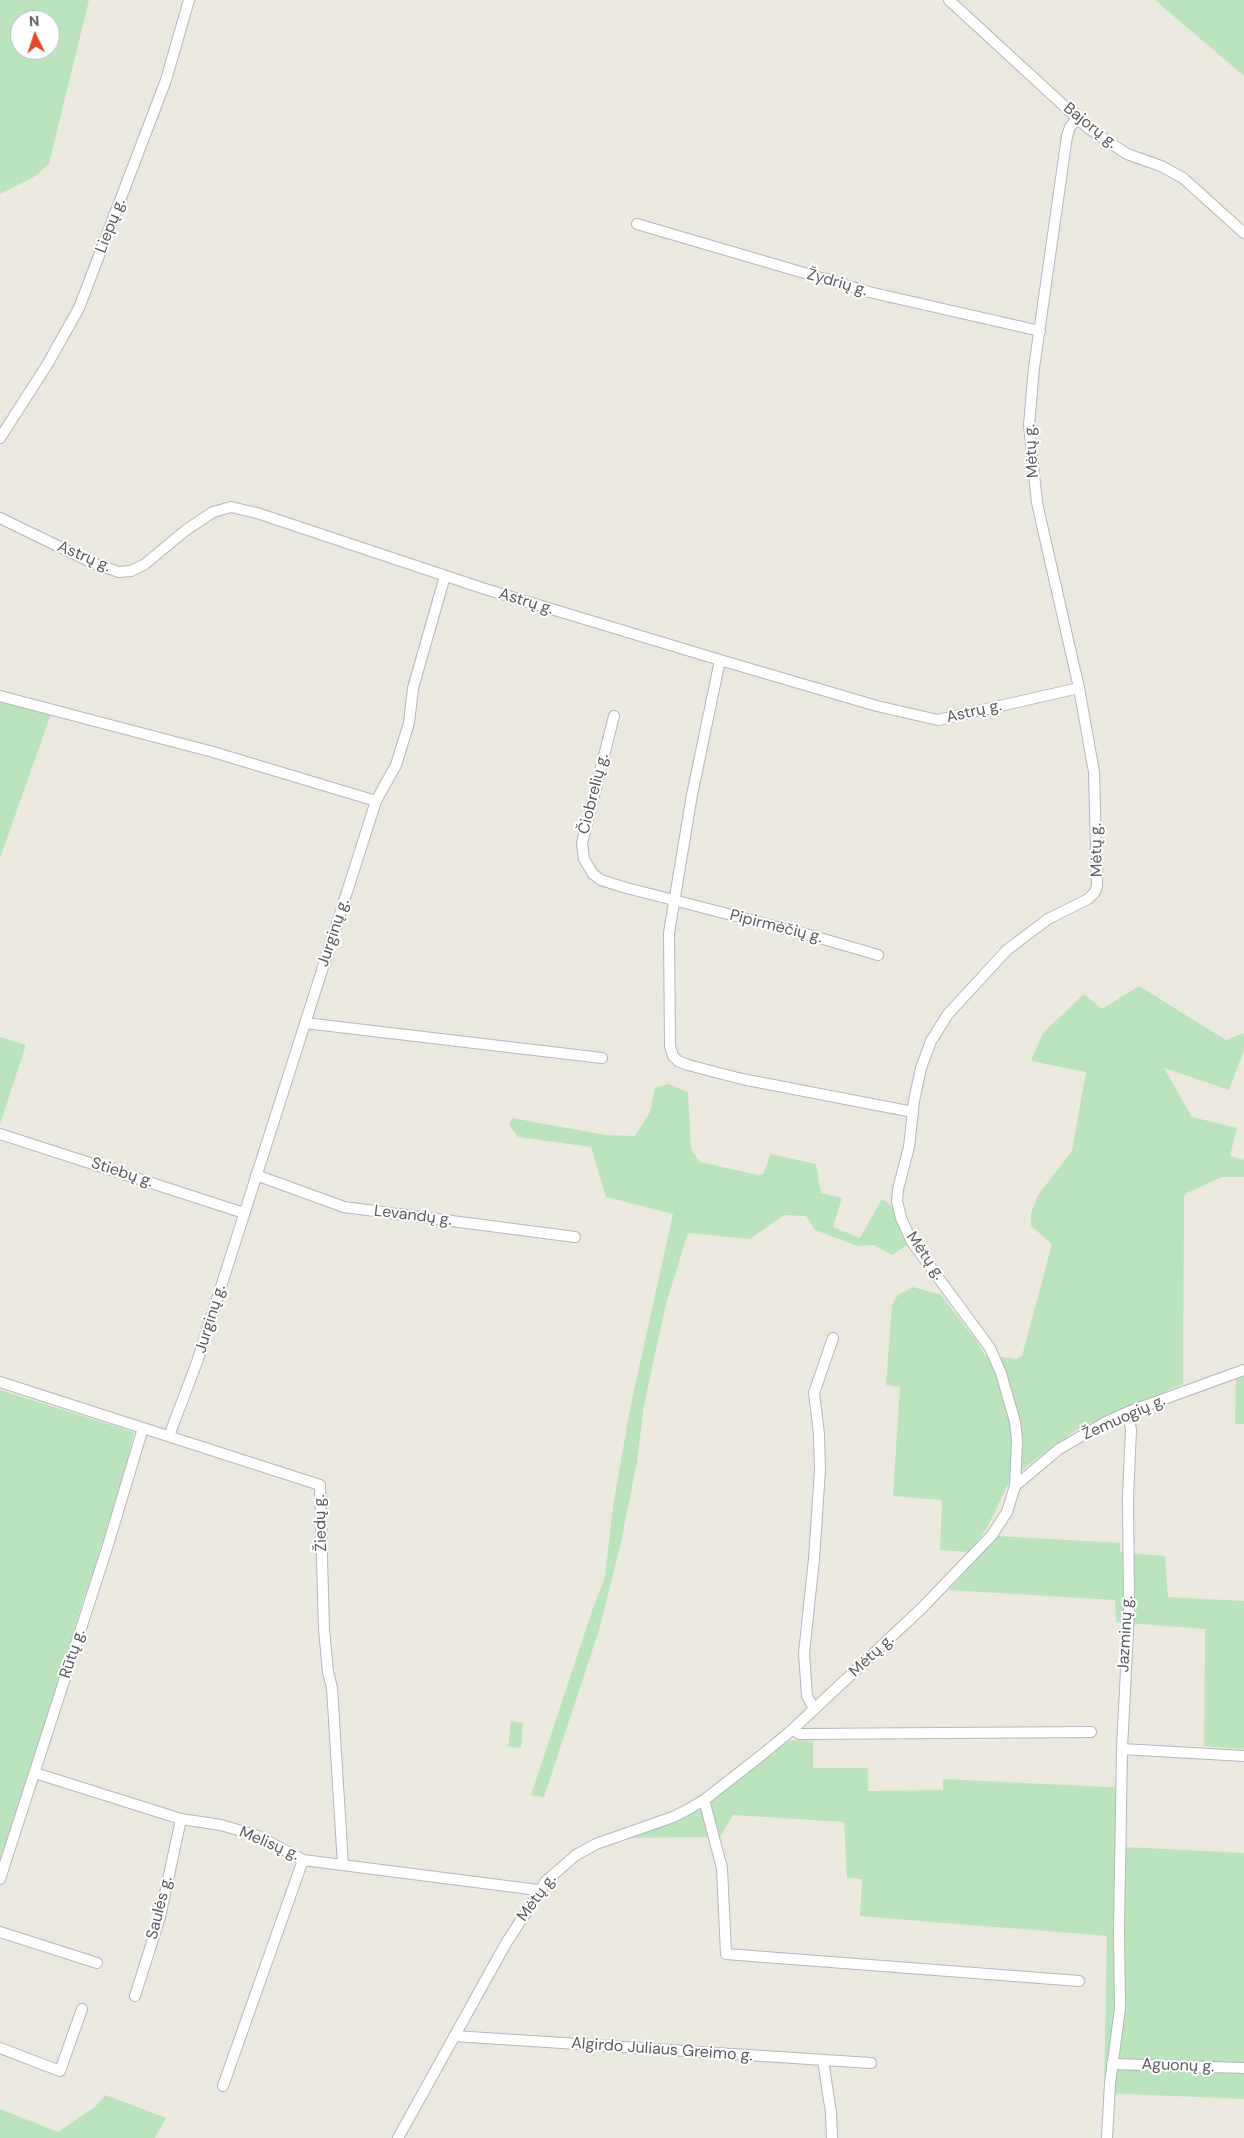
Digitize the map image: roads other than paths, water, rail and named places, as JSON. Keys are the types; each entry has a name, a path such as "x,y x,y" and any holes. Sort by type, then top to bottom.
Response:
{"street":[{"name":"Liepų g.","path":"0,438 47,365 79,308 166,80 189,0"},
{"name":"Bajorų g.","path":"949,0 1077,119 1119,149 1183,178 1244,234"},
{"name":"Mėtų g.","path":"398,2138 505,1944 538,1890 560,1867 596,1844 614,1836 673,1817 704,1800 792,1729 922,1608 992,1536 1007,1512 1015,1486 1017,1459 1015,1422 1001,1374 990,1348 912,1242 901,1218 898,1189 909,1147 920,1068 931,1041 948,1014 1007,950 1048,919 1088,899 1095,892 1097,886 1094,772 1079,688 1042,527 1031,463 1028,425 1067,136 1070,127 1077,119"},
{"name":"Žydrių g.","path":"637,224 869,292 1040,331"},
{"name":"Astrų g.","path":"0,518 95,564 119,572 131,571 145,564 206,516 232,507 257,513 445,576 720,660 877,706 938,720 1079,688"},
{"name":"Jurginų g.","path":"169,1436 197,1362 376,801 396,765 409,723 413,688 445,576"},
{"path":"720,660 691,804 669,933 670,1046 673,1056 678,1061 742,1079 913,1112"},
{"path":"0,696 213,752 376,801"},
{"name":"Čiobrelių g.","path":"614,716 582,842 584,859 593,874 601,880 674,901"},
{"name":"Pipirmėčių g.","path":"674,901 813,936 878,955"},
{"path":"304,1023 602,1058"},
{"name":"Stiebų g.","path":"0,1134 244,1213"},
{"name":"Levandų g.","path":"256,1175 344,1207 575,1238"},
{"path":"814,1709 806,1696 804,1653 814,1566 820,1470 820,1434 814,1393 833,1338"},
{"name":"Žemuogių g.","path":"1015,1486 1047,1458 1079,1436 1128,1412 1244,1370"},
{"name":"Žiedų g.","path":"0,1382 320,1485 324,1628 328,1672 332,1688 344,1865"},
{"name":"Jazminų g.","path":"1107,2138 1112,2064 1120,2009 1119,1929 1122,1749 1128,1611 1128,1496 1131,1430 1128,1412"},
{"name":"Rūtų g.","path":"0,1879 130,1474 143,1428"},
{"path":"792,1729 799,1734 1091,1732"},
{"path":"1122,1749 1244,1756"},
{"name":"Melisų g.","path":"35,1772 181,1819 221,1826 258,1836 303,1860 538,1890"},
{"path":"704,1800 722,1868 726,1954 1079,1981"},
{"name":"Saulės g.","path":"135,1996 160,1918 181,1819"},
{"path":"223,2086 303,1860"},
{"path":"0,1932 97,1963"},
{"path":"0,2048 60,2071 82,2009"},
{"name":"Algirdo Juliaus Greimo g.","path":"454,2036 870,2063"},
{"path":"823,2060 831,2112 832,2138"},
{"name":"Aguonų g.","path":"1112,2064 1244,2068"}]}
